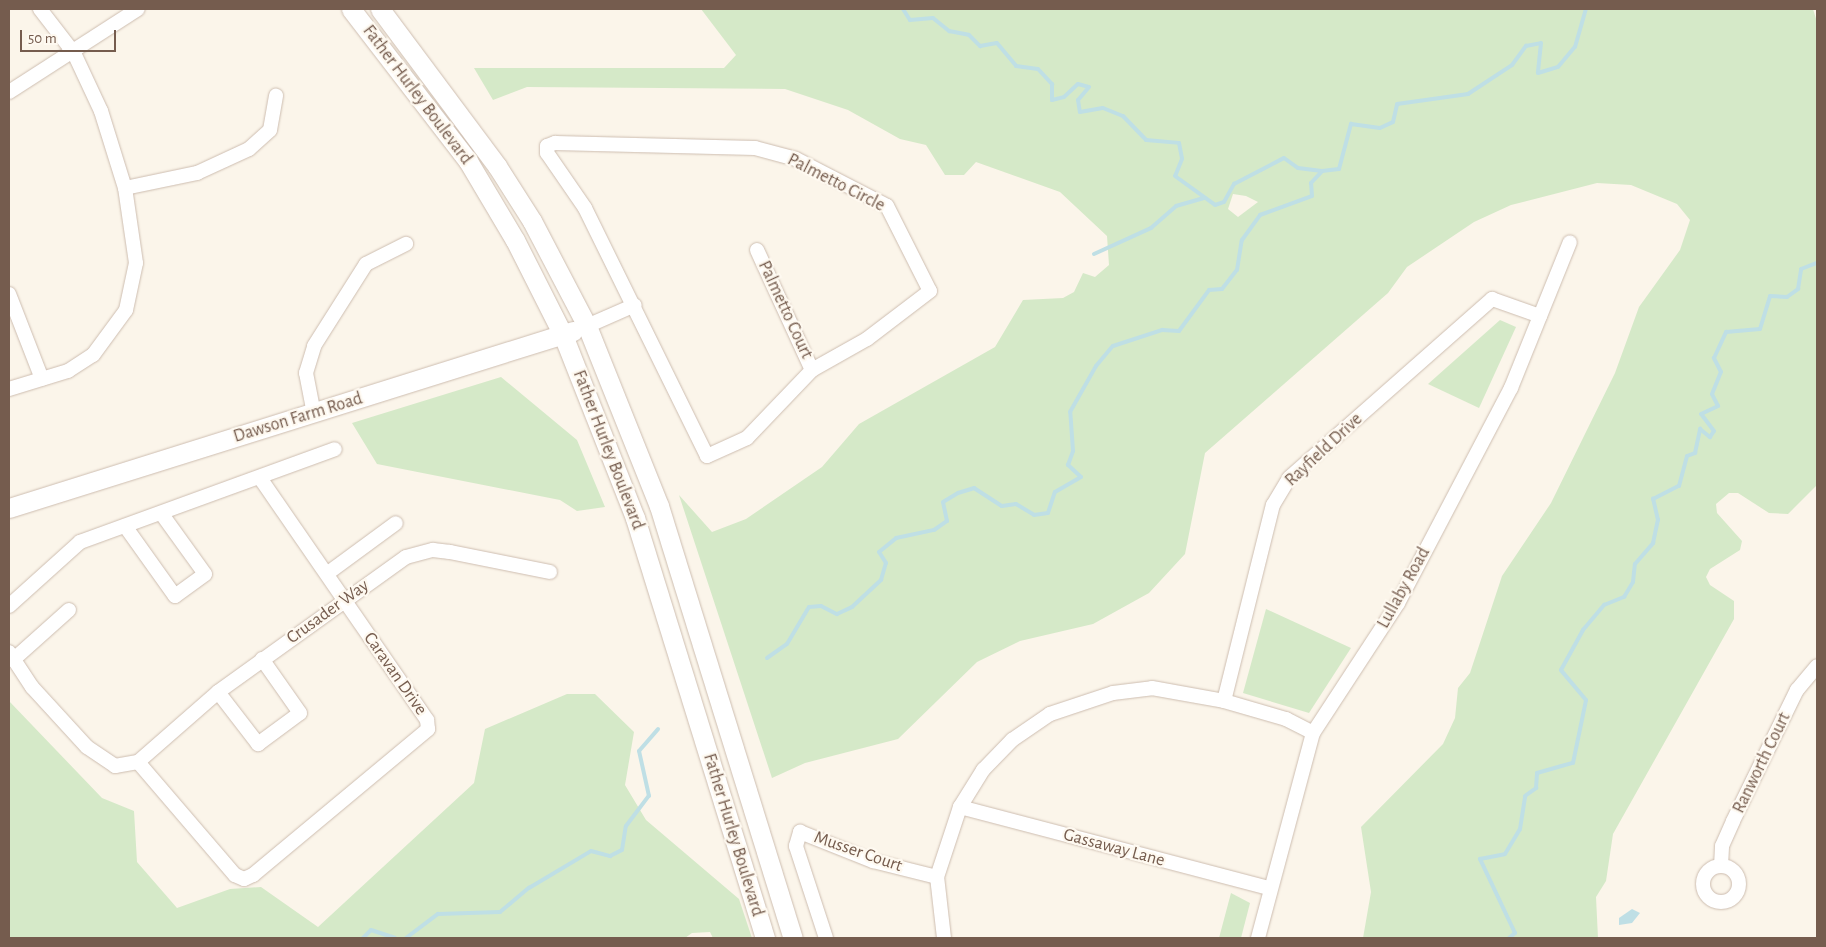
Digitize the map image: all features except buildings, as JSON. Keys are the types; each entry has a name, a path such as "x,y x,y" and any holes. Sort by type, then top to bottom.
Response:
{"main road":[{"name":"Father Hurley Boulevard","path":"351,9 468,161 516,240 563,335 636,518 765,938"},
{"name":"Father Hurley Boulevard","path":"380,9 498,166 532,221 587,326 659,506 794,938"},
{"name":"Dawson Farm Road","path":"9,508 314,414 587,326"}],"street":[{"path":"9,389 68,371 93,355 126,310 136,263 125,188 101,111 74,53 40,9"},
{"path":"9,92 74,53 138,9"},
{"path":"125,188 197,173 248,149 270,130 276,96"},
{"name":"Palmetto Circle","path":"547,146 755,148 796,159 886,206 930,291 867,339 812,370 747,438 707,456 635,305 547,146"},
{"name":"Lullaby Road","path":"1258,938 1268,888 1313,733 1398,603 1511,388 1570,242"},
{"path":"314,414 306,373 314,346 366,264 406,244"},
{"name":"Palmetto Court","path":"757,250 812,370"},
{"path":"9,294 42,379"},
{"name":"Rayfield Drive","path":"1224,701 1273,505 1288,478 1492,299 1540,316"},
{"path":"587,326 635,305"},
{"path":"9,606 68,549 160,513 261,479 335,449"},
{"name":"Caravan Drive","path":"138,762 235,875 244,878 253,875 428,729 427,720 343,600 328,573 261,479"},
{"path":"125,526 175,596 205,574 160,513"},
{"path":"328,573 396,522"},
{"name":"Crusader Way","path":"138,762 218,692 343,600 406,557 433,550 550,572"},
{"path":"69,610 11,656 32,687 103,762 124,767 138,762"},
{"path":"218,692 258,744 300,712 262,659"},
{"name":"Ranworth Court","path":"1721,866 1722,846 1733,821 1797,690 1817,666"},
{"path":"944,938 937,877 960,807 983,770 1012,740 1050,714 1082,700 1152,688 1224,701 1286,719 1313,733"},
{"name":"Gassaway Lane","path":"960,807 1268,888"},
{"name":"Musser Court","path":"826,938 796,846 800,832 873,860 937,877"}],"green space":[{"path":"701,9 1813,9 1817,22 1817,485 1788,514 1769,513 1738,493 1729,493 1716,504 1717,513 1742,541 1740,550 1710,569 1706,577 1710,585 1734,601 1734,619 1613,834 1606,881 1596,897 1598,938 1363,938 1371,892 1361,827 1443,744 1455,718 1458,688 1470,673 1502,576 1551,503 1615,373 1639,307 1680,250 1690,220 1677,204 1631,185 1597,183 1511,205 1474,222 1407,267 1388,293 1205,453 1185,554 1149,593 1093,624 1020,641 977,662 898,739 805,763 772,778 679,495 712,532 746,519 822,467 859,424 995,347 1023,300 1063,298 1074,292 1083,273 1095,277 1109,265 1107,236 1060,192 976,162 964,175 945,175 926,145 900,139 848,110 785,89 527,87 493,100 474,68 724,68 736,55","holes":["1233,194 1246,196 1258,202 1238,217 1228,209"]},
{"path":"1500,320 1516,327 1479,408 1428,384"},
{"path":"501,377 577,440 605,507 577,511 560,500 377,464 352,423"},
{"path":"1266,609 1351,648 1309,713 1243,693"},
{"path":"567,694 595,694 634,732 625,785 646,820 739,899 752,938 713,938 710,932 692,933 685,938 9,938 9,701 102,798 134,811 137,862 177,908 230,889 261,887 318,927 474,783 485,729"},
{"path":"1231,893 1250,903 1241,938 1219,938"}],"water":[{"path":"1632,909 1640,913 1632,923 1619,925 1619,918"}],"waterway":[{"path":"903,9 910,20 933,18 949,31 969,35 980,46 997,43 1016,66 1038,69 1052,84 1052,100 1064,97 1078,84 1089,87 1078,100 1080,112 1103,108 1123,116 1146,140 1179,143 1182,159 1175,176 1215,205 1224,202 1234,184 1284,158 1298,168 1322,171"},
{"path":"767,658 787,644 809,607 821,606 837,614 852,607 881,580 886,563 879,552 896,538 934,530 947,521 943,502 958,493 974,488 1002,506 1016,504 1034,515 1048,513 1055,492 1081,477 1068,465 1073,451 1070,412 1096,366 1113,346 1162,330 1179,331 1209,290 1222,289 1237,270 1242,240 1260,215 1312,196 1311,183 1322,171 1339,169 1351,124 1380,128 1393,122 1397,104 1468,94 1512,65 1526,46 1541,43 1538,73 1558,67 1575,47 1586,9"},
{"path":"1094,254 1151,228 1176,206 1204,198"},
{"path":"1509,938 1515,933 1480,859 1505,854 1520,829 1525,796 1536,788 1537,773 1573,763 1586,700 1561,670 1583,630 1604,605 1624,597 1633,582 1635,564 1653,543 1658,520 1653,499 1679,486 1687,456 1695,453 1700,429 1710,437 1714,431 1701,414 1718,406 1712,394 1721,372 1714,358 1726,332 1760,329 1770,296 1787,297 1798,289 1801,269 1817,263"},
{"path":"406,938 438,914 500,912 529,888 591,851 610,856 622,850 626,826 649,796 639,751 658,729"},
{"path":"363,938 371,930 395,938"}]}
